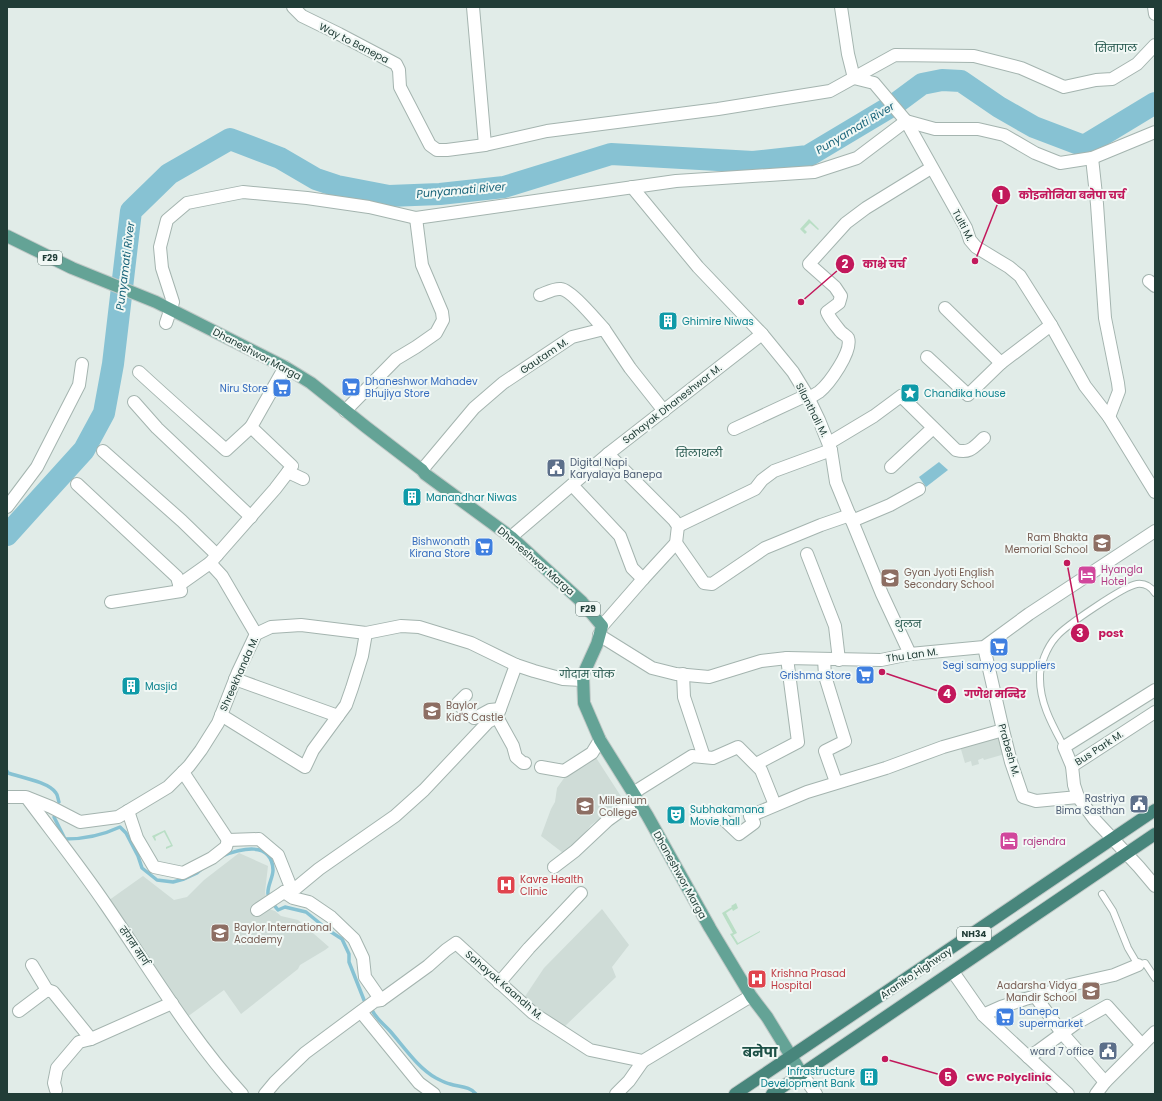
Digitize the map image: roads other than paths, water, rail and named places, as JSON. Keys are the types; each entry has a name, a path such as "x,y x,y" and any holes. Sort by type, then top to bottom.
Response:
{"highway":[{"name":"Araniko Highway","path":"735,1094 792,1057 1155,810"},
{"name":"Araniko Highway","path":"772,1094 1155,834"}],"main road":[{"name":"Dhaneshwor Marga","path":"7,236 72,268 156,302 285,367 311,383 422,470 425,474 511,537 582,602 601,631 582,680 584,703 600,740 635,796 710,928 751,996 767,1017 802,1074"}],"street":[{"name":"Way to Banepa","path":"294,7 302,16 396,64 399,70 400,87 430,145 437,150 485,145"},
{"path":"473,7 485,145 547,131 718,109 830,91 895,55 974,56 1021,68 1064,87 1096,80 1112,79 1137,64 1155,45"},
{"path":"842,7 848,54 854,78"},
{"path":"1154,7 1155,14"},
{"name":"Tulti M.","path":"854,78 874,83 906,121 966,228 970,240 976,247 1009,267 1020,276 1051,325 1086,386 1109,417 1155,492"},
{"path":"166,323 173,302 162,268 160,248 166,220 186,203 243,192 307,198 369,208 416,218 676,181 814,172 857,158 906,121 935,129 978,130 1004,135 1035,154 1060,163 1092,158 1155,132"},
{"path":"1092,158 1097,204 1104,318 1119,387 1117,398 1109,417"},
{"path":"734,429 820,391 839,366 843,360 848,340 829,317 827,312 839,303 841,296 835,287 809,264 846,223 866,208 931,168"},
{"name":"Silanthali M.","path":"632,187 698,267 762,334 793,372 807,396 830,446 836,482 882,594 910,654"},
{"path":"346,411 396,359 436,333 443,320 442,312 422,265 416,218"},
{"path":"540,295 559,288 577,301 604,329 630,368 664,411"},
{"path":"946,308 1001,363"},
{"path":"927,357 968,395 1001,363 1051,325"},
{"name":"Gautam M.","path":"422,470 474,408 503,383 572,337 604,329"},
{"name":"Sahayak Dhaneshwor M.","path":"511,537 608,454 762,334"},
{"path":"7,507 37,467 79,385 82,364"},
{"path":"139,372 226,450 251,426 285,367"},
{"path":"678,526 755,489 762,480 774,471 830,446 901,396 956,450 963,452 969,451 984,438"},
{"path":"134,402 157,428 251,517"},
{"path":"179,585 214,559 251,517 292,466 251,426"},
{"path":"891,467 933,428"},
{"path":"103,451 182,522 214,559 222,576 256,634"},
{"path":"601,631 642,579 676,543 678,526 674,520 608,454"},
{"path":"288,472 303,479"},
{"path":"77,484 177,577 181,591 111,602"},
{"path":"572,486 620,536 632,568 642,579"},
{"path":"676,543 704,583 712,584 765,548 821,525 851,518 890,505 919,490"},
{"path":"984,647 1029,614 1155,531"},
{"path":"807,554 835,626 839,660"},
{"name":"Shreekhanda M.","path":"7,797 26,797 51,807 80,822 118,817 168,787 183,772 201,750 218,723 235,679 256,634 271,627 301,625 366,633 401,626 419,627 471,643 516,665 563,679 582,680"},
{"name":"Thu Lan M.","path":"601,631 652,668 709,677 761,661 787,658 881,660 910,654 984,647"},
{"path":"221,715 305,767 313,750 346,705 362,656 366,633"},
{"name":"Prabesh M.","path":"984,647 1011,762 1023,797 1036,801 1078,797"},
{"path":"756,764 798,742 787,658"},
{"path":"824,659 825,676 845,741 825,751 836,782"},
{"path":"257,910 288,891 395,816 424,790 498,713 516,665"},
{"path":"683,674 684,697 704,757"},
{"path":"235,679 338,716"},
{"path":"1072,766 1064,747 1155,690"},
{"path":"466,695 458,703 474,718 490,710 498,713 513,746 516,757 525,763"},
{"name":"Bus Park M.","path":"1155,712 1072,766 1074,785 1078,797 1095,820 1155,886"},
{"path":"697,814 718,814 739,834 754,823 750,816 807,792 886,768 944,747 1003,730"},
{"path":"542,767 564,771 592,753 600,740"},
{"path":"554,867 575,851 635,796 692,756 713,758 738,747 761,770 775,805"},
{"path":"128,811 137,838 154,867 183,873 212,858 226,847 228,840 183,772"},
{"name":"संगम मार्ग","path":"26,797 105,903 183,1020 242,1094"},
{"path":"228,840 259,839 278,855 288,891 293,898 309,902 331,917 354,939 363,958 365,977 381,1000 375,1001 305,1053 275,1082 265,1094"},
{"path":"500,983 533,943 581,893"},
{"name":"Sahayak Kaandh M.","path":"381,1000 428,966 456,943 533,1013 590,1050 643,1061"},
{"path":"32,965 47,990 53,992 91,1039"},
{"path":"983,1015 1010,1003 1114,975 1138,965"},
{"path":"953,972 983,1015 1068,1094"},
{"path":"18,1011 47,990"},
{"path":"616,1094 629,1081 643,1061 751,996"},
{"path":"1035,996 1100,1090 1155,1032"},
{"path":"56,1090 54,1083 57,1068 80,1042 91,1039 172,1003"},
{"path":"1028,1057 1091,1014 1108,1006 1142,1045"},
{"path":"361,1012 419,1083 434,1094"},
{"path":"802,1074 816,1094"}],"lane":[{"path":"1064,747 1044,706 1040,678 1046,652 1056,637 1068,626 1124,589 1137,584 1146,585 1155,593"},
{"path":"1102,894 1113,911 1128,948 1138,965 1145,963 1155,978"}],"water":[{"path":"939,462 948,470 926,487 919,477"}],"waterway":[{"name":"Punyamati River","path":"7,535 84,450 104,413 113,364 131,211 169,174 230,139 280,158 316,179 337,186 389,196 440,194 504,187 611,154 753,162 808,156 895,104 922,84 942,80 961,81 999,107 1034,127 1084,146 1155,103"},
{"path":"7,771 8,773 34,780 47,786 57,794 59,802"},
{"path":"54,817 65,839 94,836 120,827 126,833 138,856 142,868 157,880 173,882 197,873 203,868"},
{"path":"222,856 246,849 254,849 267,854 271,860 273,870 268,891 271,900 278,910 285,907 306,912 328,930 342,939 349,954 349,962 364,1000"},
{"path":"372,1010 378,1019 429,1074 446,1083 471,1089 476,1094"}],"place":[{"name":"कोइनोनिया बनेपा चर्च","path":"975,261"},
{"name":"काभ्रे चर्च","path":"801,302"},
{"name":"Ghimire Niwas","path":"668,321"},
{"name":"Dhaneshwor Mahadev Bhujiya Store","path":"351,387"},
{"name":"Niru Store","path":"282,388"},
{"name":"Chandika house","path":"910,393"},
{"name":"Digital Napi Karyalaya Banepa","path":"556,468"},
{"name":"Manandhar Niwas","path":"412,497"},
{"name":"Ram Bhakta Memorial School","path":"1102,543"},
{"name":"Bishwonath Kirana Store","path":"484,547"},
{"name":"post","path":"1067,563"},
{"name":"Hyangla Hotel","path":"1087,575"},
{"name":"Gyan Jyoti English Secondary School","path":"890,578"},
{"name":"Segi samyog suppliers","path":"999,647"},
{"name":"गणेश मन्दिर","path":"882,672"},
{"name":"Grishma Store","path":"865,675"},
{"name":"Masjid","path":"131,686"},
{"name":"Baylor Kid'S Castle","path":"432,711"},
{"name":"Rastriya Bima Sasthan","path":"1139,804"},
{"name":"Millenium College","path":"585,806"},
{"name":"Subhakamana Movie hall","path":"676,815"},
{"name":"rajendra","path":"1009,841"},
{"name":"Kavre Health Clinic","path":"506,885"},
{"name":"Baylor International Academy","path":"220,933"},
{"name":"Krishna Prasad Hospital","path":"757,979"},
{"name":"Aadarsha Vidya Mandir School","path":"1091,991"},
{"name":"banepa supermarket","path":"1005,1017"},
{"name":"ward 7 office","path":"1108,1051"},
{"name":"CWC Polyclinic","path":"885,1059"},
{"name":"Infrastructure Development Bank","path":"869,1077"}],"district":[{"name":"सिनागल","path":"1116,48"},
{"name":"सिलाथली","path":"699,453"},
{"name":"थुलन","path":"908,624"},
{"name":"गाेदाम चाेक","path":"587,674"},
{"name":"बनेपा","path":"760,1052"}]}
